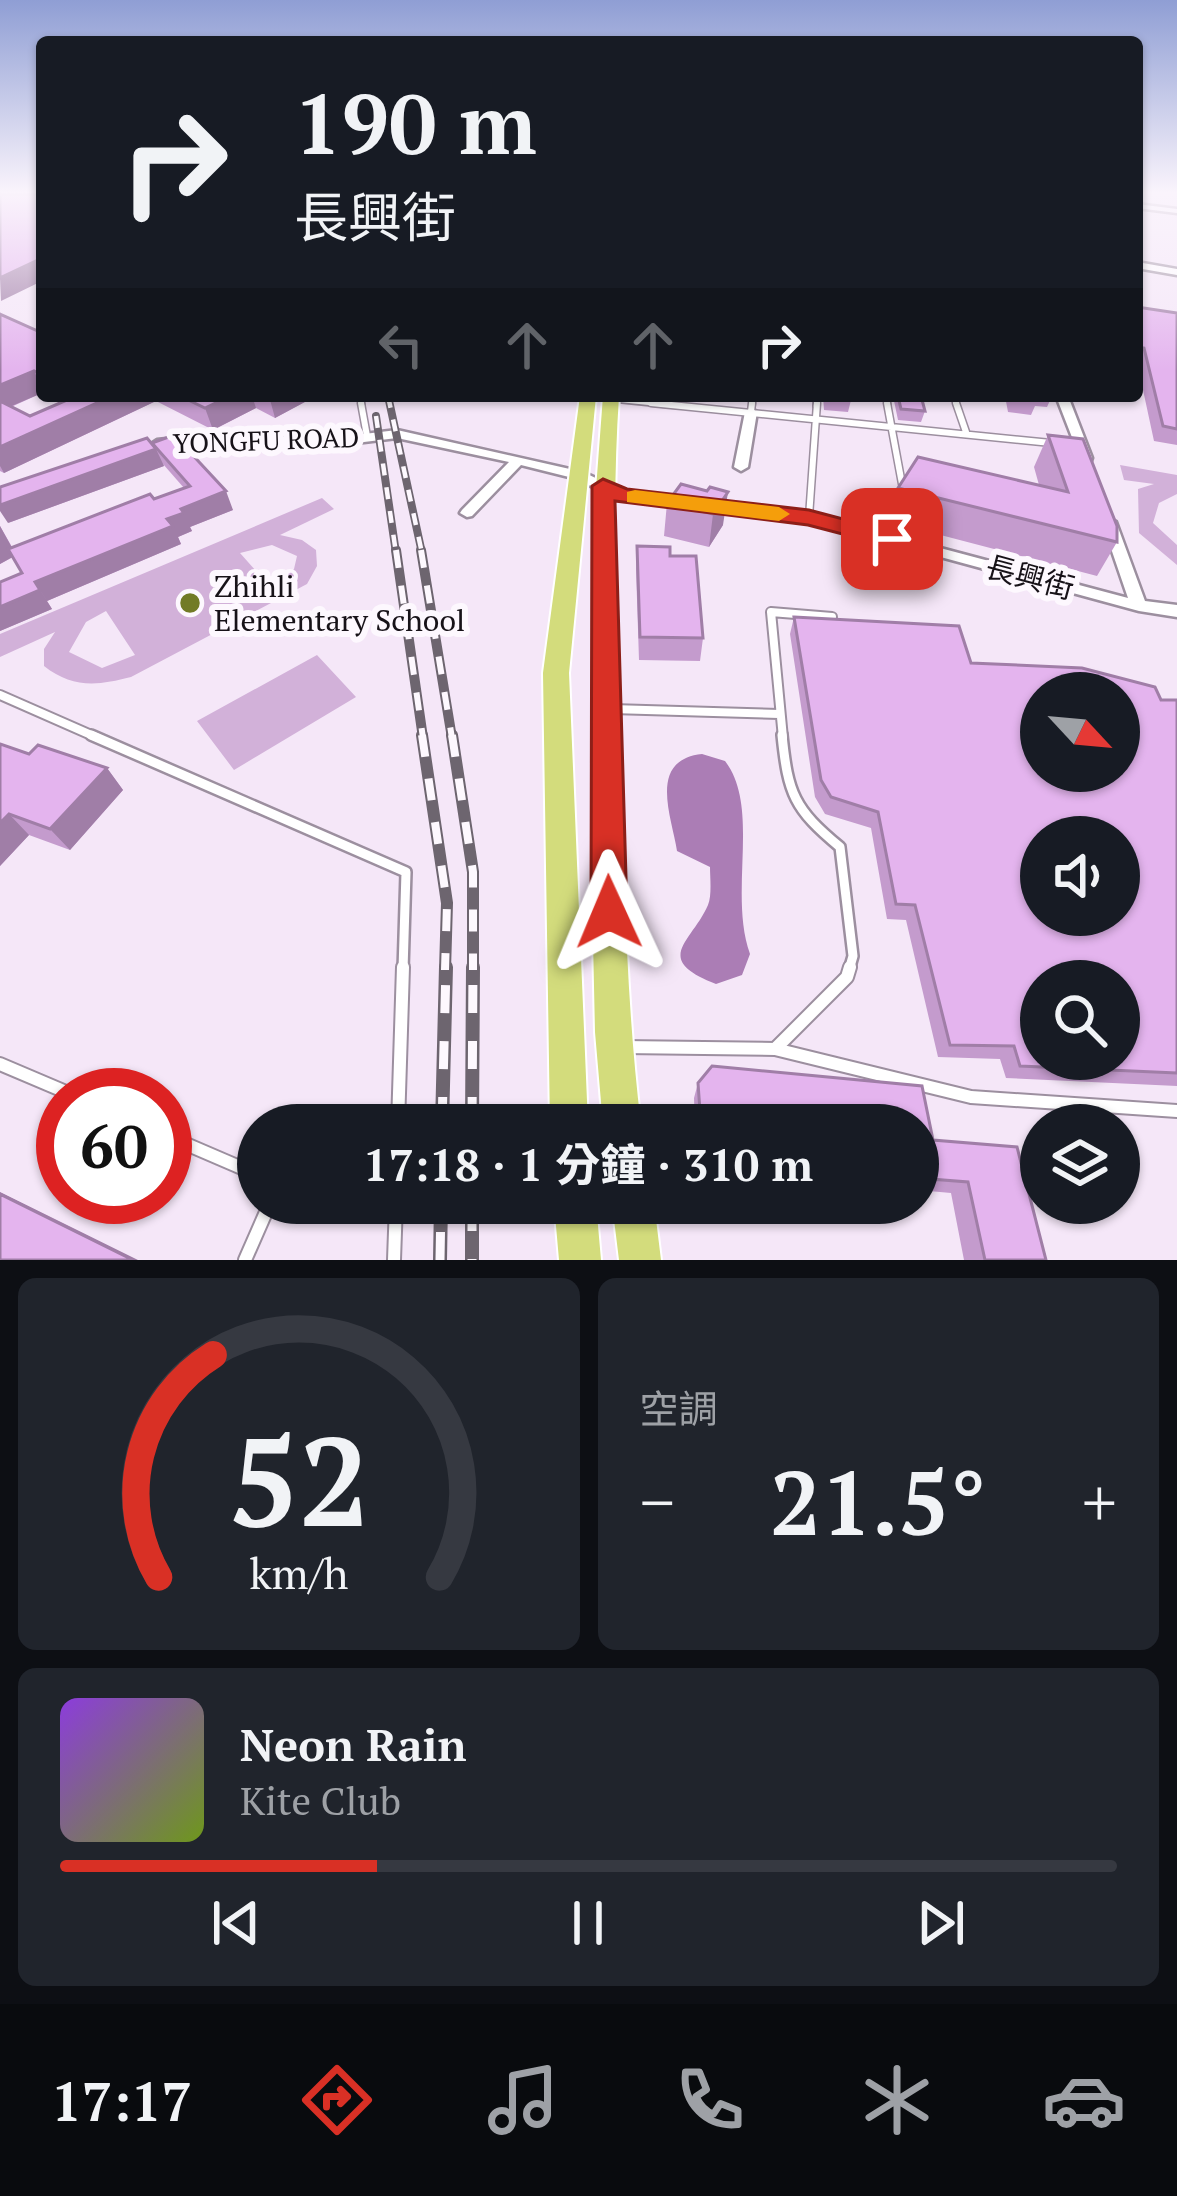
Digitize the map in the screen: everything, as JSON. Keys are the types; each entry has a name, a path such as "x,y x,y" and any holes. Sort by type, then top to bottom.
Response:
{"main road":[{"path":"588,402 606,709 604,1050 617,1104"},
{"path":"570,1104 573,1061 556,673 610,402"},
{"path":"577,1224 580,1260"},
{"path":"636,1224 640,1260"}],"street":[{"path":"1143,266 1177,272"},
{"path":"1064,402 1090,467"},
{"path":"741,467 751,412"},
{"name":"YONGFU ROAD","path":"134,452 205,439 331,442 397,434 518,461"},
{"path":"467,513 518,461"},
{"name":"長興街","path":"518,461 591,481 622,496 809,518 1139,606 1177,611"},
{"path":"1104,507 1139,606"}],"lane":[{"path":"361,402 367,436"},
{"path":"651,402 1082,447"},
{"path":"751,412 752,402"},
{"path":"809,518 817,402"},
{"path":"887,402 902,484"},
{"path":"956,402 966,432"},
{"path":"776,1049 847,977 853,956 840,847 804,817 787,785 771,612 832,617"},
{"path":"0,695 406,872 399,1104"},
{"path":"606,709 779,714"},
{"path":"604,1050 776,1049 971,1097 1177,1111"},
{"path":"0,1064 36,1079"},
{"path":"192,1147 237,1166"},
{"path":"245,1260 261,1224"},
{"path":"394,1260 395,1224"}],"shaded area":[{"path":"1120,465 1177,475 1177,494 1159,503 1153,523 1177,545 1177,565 1139,533 1138,489 1154,484 1124,480"},
{"path":"322,498 334,509 280,535 302,540 316,550 317,566 307,584 131,677 75,682 44,666 44,649 55,632 0,657 0,634","holes":["272,545 297,556 294,569 273,590 240,553","106,611 135,655 102,668 69,652 86,622"]},
{"path":"317,655 356,697 234,770 197,721"},
{"path":"702,754 725,761 736,780 743,827 742,905 750,954 742,975 716,984 696,975 681,958 686,940 708,905 710,867 677,851 667,792 674,767"}],"building":[{"path":"0,253 36,253 36,261 0,278"},
{"path":"1143,308 1177,313 1177,429 1163,426 1144,348"},
{"path":"0,314 36,330 36,372 0,385"},
{"path":"0,401 30,416 62,402 99,402 0,447"},
{"path":"899,402 923,402 925,411 901,409"},
{"path":"174,435 226,491 181,509 184,513 167,519 173,526 35,582 40,590 0,607 0,582 22,573 8,549 150,494 154,499 190,486 152,443"},
{"path":"1048,435 1083,439 1117,526 1117,542 898,488 918,457 1068,492"},
{"path":"147,438 156,449 0,505 0,487"},
{"path":"681,484 728,492 713,514 667,503"},
{"path":"637,546 670,547 670,556 696,556 703,638 640,637"},
{"path":"794,617 959,626 971,663 1097,672 1020,672 1020,792 1140,792 1140,683 1155,687 1161,700 1177,700 1177,1073 1140,1071 1140,960 1020,960 1020,1066 1014,1046 950,1045 915,905 896,904 878,812 831,797 821,780"},
{"path":"0,744 29,754 38,745 107,768 50,829 9,814 0,823"},
{"path":"712,1066 922,1086 926,1104 700,1104 698,1083"},
{"path":"939,1140 1017,1147 1020,1224 1037,1224 1046,1260 985,1260 968,1182 939,1180"},
{"path":"0,1194 36,1212 36,1224 60,1224 133,1260 0,1260"}],"railway":[{"path":"389,402 422,553"},
{"path":"376,416 396,553"},
{"path":"396,550 423,738"},
{"path":"421,550 452,738"},
{"path":"422,735 447,903 445,970"},
{"path":"452,735 473,872 473,967"},
{"path":"443,1104 446,967"},
{"path":"472,1104 473,967"},
{"path":"440,1260 441,1224"},
{"path":"472,1224 472,1260"}],"slow traffic":[{"path":"635,497 779,514"}],"place":[{"name":"Zhihli Elementary School","path":"190,603"}],"route":[{"path":"609,912 603,486 622,496 809,518 892,539"}]}
